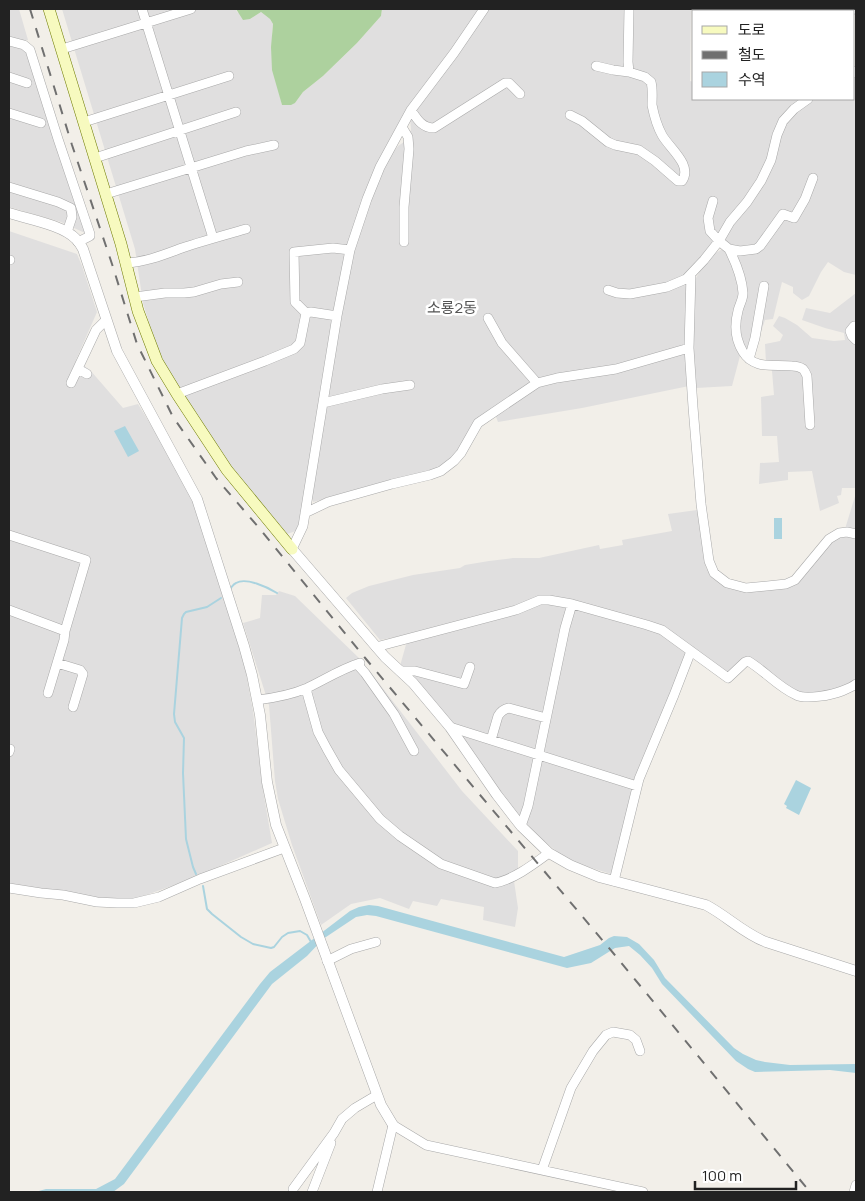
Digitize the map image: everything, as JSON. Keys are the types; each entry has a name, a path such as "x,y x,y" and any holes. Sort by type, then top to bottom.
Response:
{"main road":[{"path":"49,9 106,194 134,297 157,361 227,470 292,549"}],"street":[{"path":"142,9 213,238"},
{"path":"62,49 190,9"},
{"path":"484,9 411,110 380,167 367,199 350,250 337,316 303,526 292,549 376,646 413,683 450,727 521,826 548,853 570,866 599,877 706,905 716,910 752,937 856,971"},
{"path":"629,9 629,72"},
{"path":"9,41 24,45 30,50 90,234 88,238 78,242"},
{"path":"570,115 582,121 608,142 639,150 678,181 682,181 685,169 682,162 662,135 656,121 652,106 651,82 645,77 629,72 596,66"},
{"path":"84,122 229,76"},
{"path":"9,77 27,83"},
{"path":"411,110 425,127 434,128 505,83 509,83 520,94"},
{"path":"608,290 630,294 667,287 686,279 719,241 730,222 747,202 761,180 771,160 777,135 783,121 794,108 806,100"},
{"path":"95,158 236,112"},
{"path":"9,113 41,123"},
{"path":"402,127 408,137 409,149 404,207 404,242"},
{"path":"106,194 191,167 274,145"},
{"path":"713,201 708,218 710,231 730,249 740,251 756,249 783,214 794,218 805,199 813,178"},
{"path":"9,186 71,208 72,217 68,232"},
{"path":"9,213 68,232 84,248 106,320 118,351 197,499 244,646 257,700 276,825 380,1104 393,1125 426,1145 643,1192"},
{"path":"126,264 153,259 213,238 246,229"},
{"path":"306,313 295,302 294,252 333,248 350,250"},
{"path":"730,249 741,277 743,295 738,310 735,333 743,352 749,359 760,365 784,365 803,369 807,376 810,425"},
{"path":"690,274 690,348 693,407 709,561 714,573 727,583 746,588 786,584 794,580 830,539 847,532 856,534"},
{"path":"134,297 189,292 238,282"},
{"path":"749,359 755,338 764,286"},
{"path":"306,313 312,312 337,316"},
{"path":"177,394 294,349 300,343 306,313"},
{"path":"488,318 502,343 537,384"},
{"path":"71,383 96,330 106,320"},
{"path":"856,326 850,330 856,340"},
{"path":"305,513 328,502 392,484 430,476 441,471 461,453 478,423 537,384 557,378 616,369 690,348"},
{"path":"78,369 87,374"},
{"path":"323,403 382,389 410,385"},
{"path":"9,534 86,560 48,693"},
{"path":"376,646 516,610 540,600 549,600 572,604 662,630 728,678 748,661 800,697 841,692 856,684"},
{"path":"521,826 528,806 565,628 572,604"},
{"path":"9,610 65,631"},
{"path":"614,881 642,768 668,711 690,651"},
{"path":"58,663 80,670 83,674 73,707"},
{"path":"257,700 285,696 358,664 394,714 414,751"},
{"path":"400,671 415,671 464,684 470,667"},
{"path":"306,688 318,732 339,770 380,819 400,836 441,864 495,883 514,876 548,853"},
{"path":"491,740 500,712 505,709 510,708 546,718"},
{"path":"450,727 637,786"},
{"path":"9,888 63,895 97,902 134,903 159,897 284,848"},
{"path":"327,961 351,949 376,942"},
{"path":"542,1170 571,1088 606,1035 613,1032 630,1035 636,1040 640,1051"},
{"path":"293,1189 342,1120 355,1108 377,1095"},
{"path":"376,1192 393,1125"},
{"path":"312,1192 320,1176 334,1133"},
{"path":"854,1192 856,1185"}],"shaded area":[{"path":"9,9 19,9 28,40 24,41 85,233 61,222 9,207"},
{"path":"62,9 236,9 237,12 250,19 261,12 273,24 272,33 282,105 295,103 303,92 323,76 357,43 381,16 382,9 481,9 408,109 348,252 299,525 296,531 284,535 250,496 165,367 158,352 143,303 135,249"},
{"path":"487,9 691,9 690,81 692,82 692,100 801,100 791,107 757,184 711,246 687,274 688,347 615,367 555,376 476,422 460,450 445,465 418,476 313,502 311,492 352,250 360,225 388,159 398,146 404,142 411,130 410,117"},
{"path":"855,78 856,80 856,275 844,272 828,262 809,296 802,300 793,293 793,287 782,282 773,319 765,320 754,352 746,350 737,331 745,284 724,239 731,225 750,203 775,162 785,122 810,100 855,100"},
{"path":"9,231 77,254 97,312 76,360 90,370 123,408 138,404 184,479 199,517 242,651 253,711 272,843 191,879 138,898 115,901 9,885"},
{"path":"721,250 726,250 742,293 731,327 740,356 732,386 696,388 693,339 693,289 696,278 709,256"},
{"path":"856,293 856,488 842,488 841,495 837,496 839,503 820,511 812,471 788,472 788,480 759,484 760,463 779,462 777,436 762,436 761,397 774,395 772,371 766,363 765,344 780,341 783,335 773,326 779,316 797,325 812,338 834,341 845,340 844,333 802,320 806,308 830,313"},
{"path":"687,352 689,386 582,408 498,422 495,414 544,383"},
{"path":"856,493 856,533 845,529"},
{"path":"697,510 703,529 706,568 711,575 722,583 778,588 793,586 826,546 843,535 856,537 856,679 848,685 824,694 797,693 751,659 727,675 664,630 554,597 432,630 380,640 346,598 352,593 369,586 413,575 460,568 465,565 513,558 539,558 599,545 600,549 623,545 622,540 672,531 668,514"},
{"path":"279,591 295,596 361,660 462,791 518,851 518,871 514,881 518,908 515,927 483,920 484,907 441,899 437,906 413,901 409,909 380,898 351,904 321,925 292,845 278,799 269,705 243,623 260,618 262,595 276,595"},
{"path":"540,603 574,607 648,629 663,635 686,651 686,656 659,727 611,874 579,864 561,855 542,839 512,809 400,666 407,641"}],"green space":[{"path":"236,9 382,9 381,16 357,43 323,76 303,92 295,103 282,105 272,70 273,24 261,12 250,19 243,20"}],"water":[{"path":"125,426 139,451 128,457 114,431"},
{"path":"774,518 782,518 782,539 774,539"},
{"path":"796,780 811,788 799,815 786,808 787,806 784,804"},
{"path":"369,905 564,957 600,945 614,936 627,937 639,944 654,960 665,978 734,1048 743,1054 756,1060 790,1065 856,1064 856,1073 830,1070 755,1072 748,1069 736,1061 662,984 652,968 640,955 629,946 615,948 591,963 567,968 367,915 356,917 323,939 307,956 272,984 124,1184 113,1192 35,1192 46,1189 96,1189 115,1179 270,972 350,911"}],"waterway":[{"path":"230,589 235,583 245,581 277,593"},
{"path":"196,874 186,839 183,773 184,738 175,722 174,714 182,618 186,612 207,607 221,598"},
{"path":"203,886 207,909 241,937 253,944 271,948 288,933 300,931 307,935 311,942"}],"railway":[{"path":"30,9 137,344 173,417 216,478 614,954 810,1192"}],"district":[{"name":"소룡2동","path":"452,307"}]}
